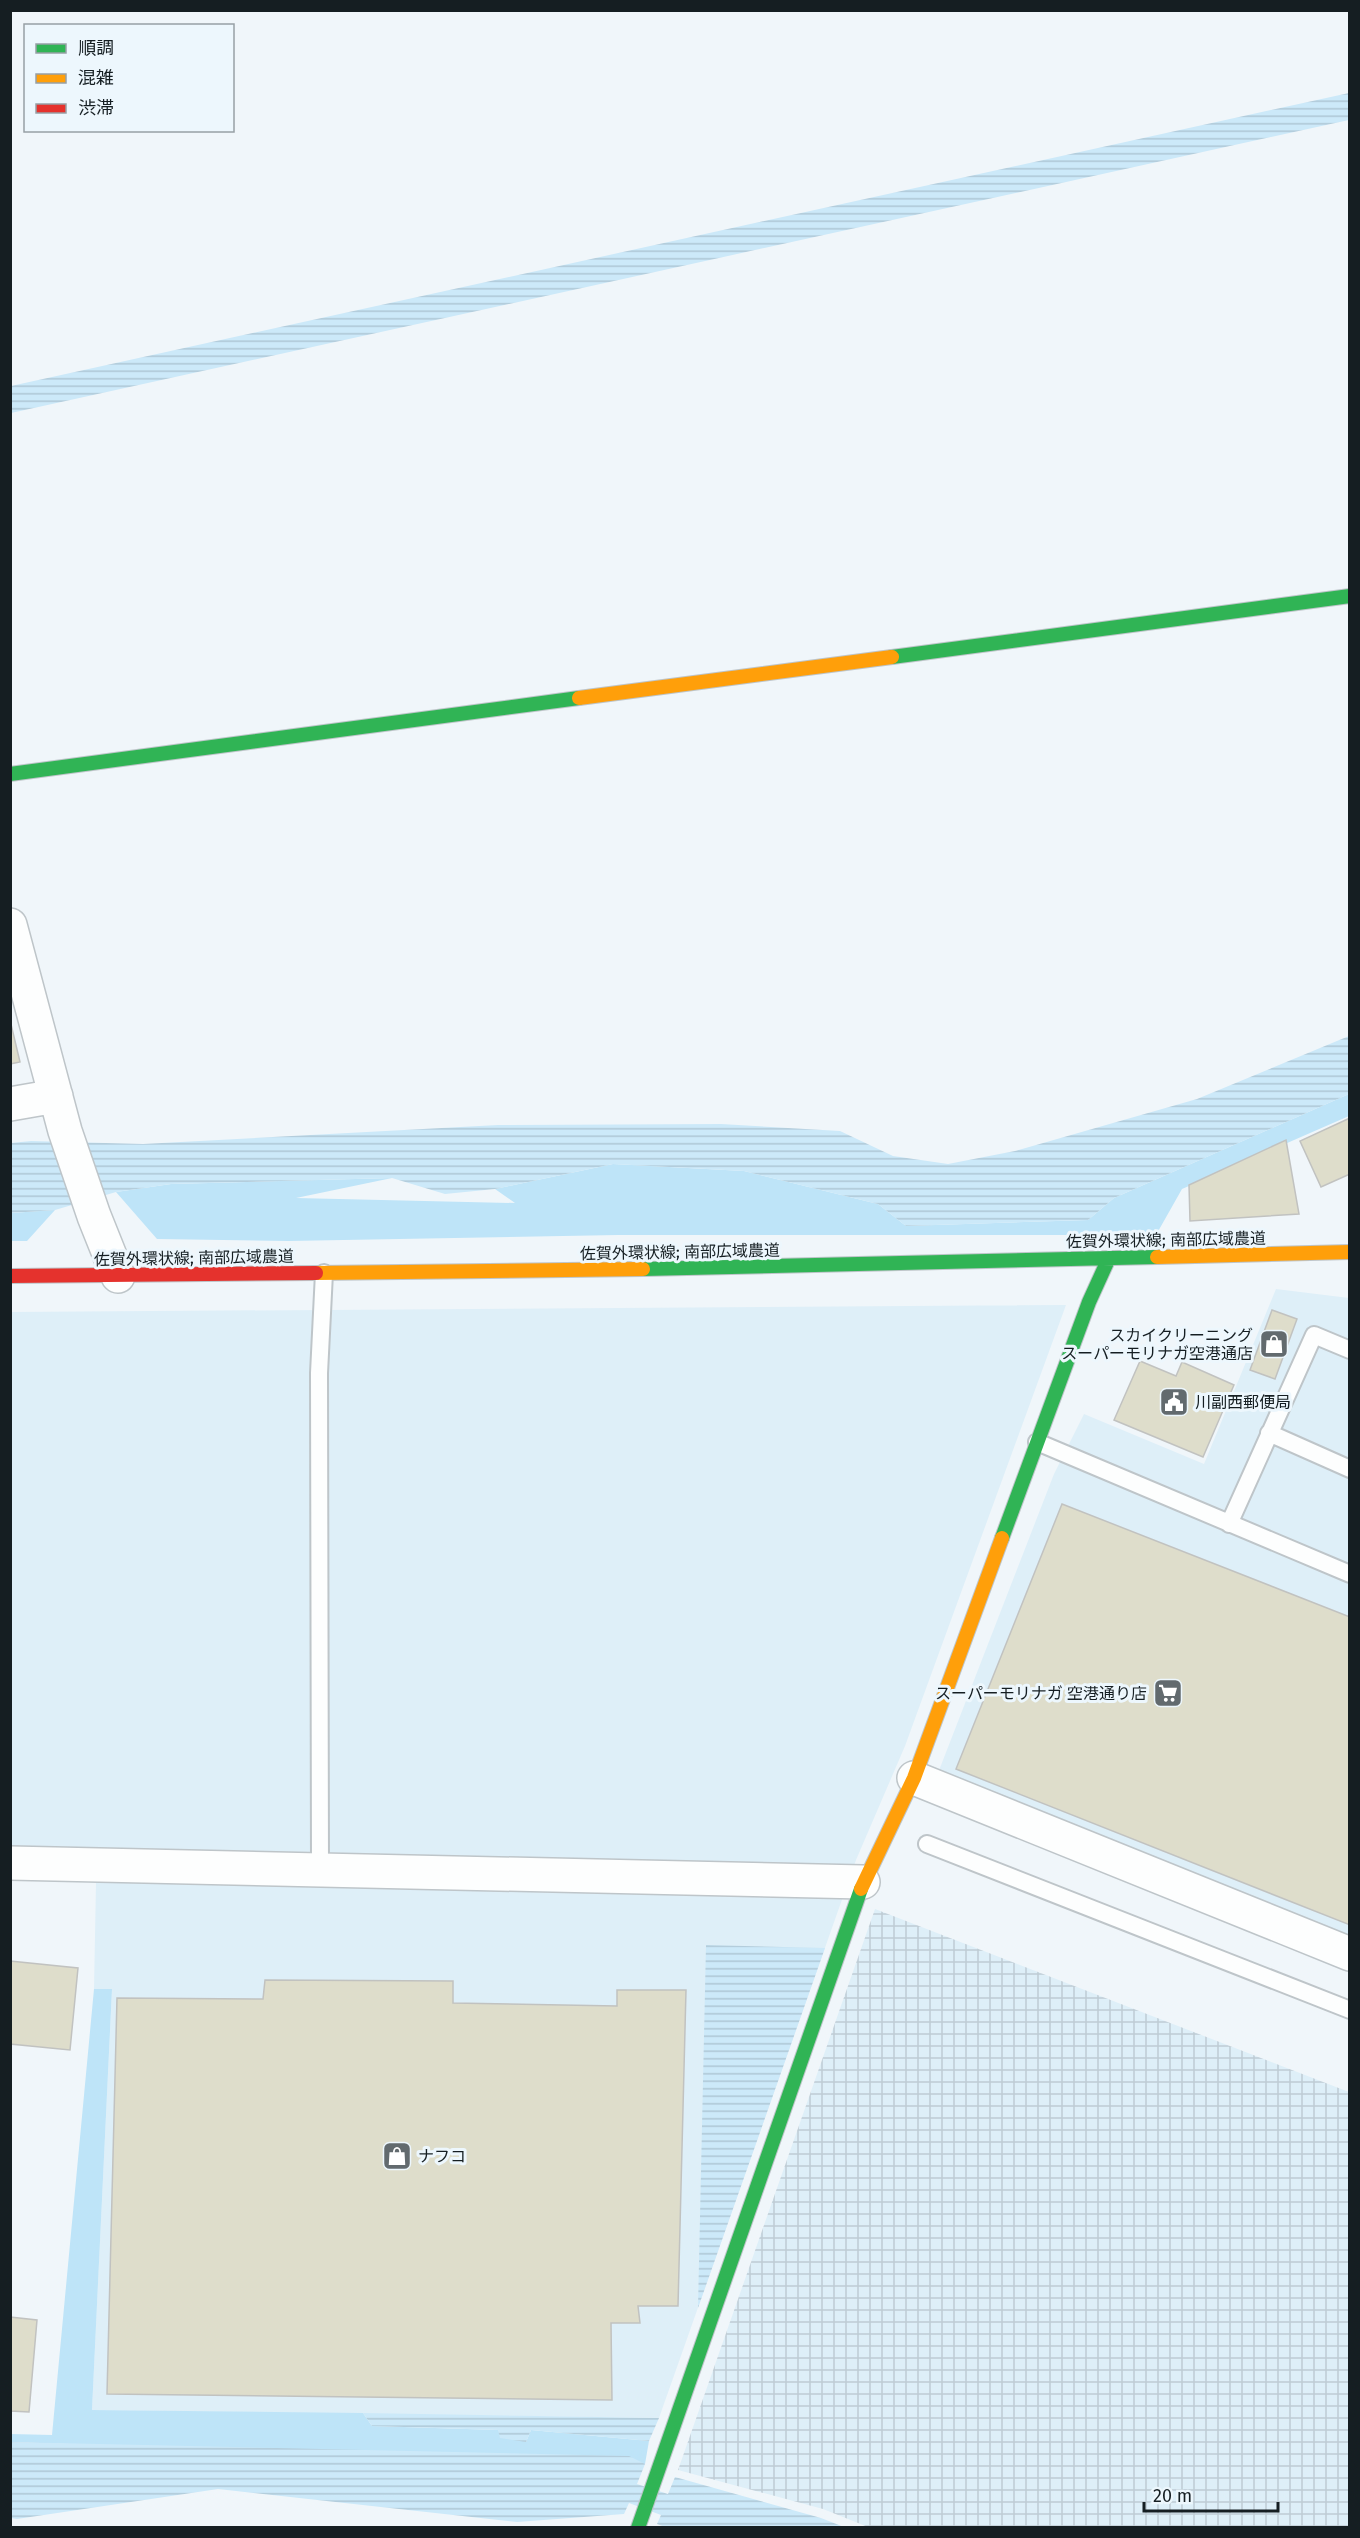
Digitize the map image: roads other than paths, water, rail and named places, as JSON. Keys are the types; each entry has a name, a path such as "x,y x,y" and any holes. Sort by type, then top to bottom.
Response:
{"street":[{"path":"10,774 1350,596"},
{"path":"10,925 65,1131 94,1216 118,1276"},
{"path":"10,1104 56,1096"},
{"name":"佐賀外環状線; 南部広域農道","path":"10,1276 616,1270 1350,1252"},
{"path":"638,2528 863,1882 914,1778 1089,1302 1109,1258"},
{"path":"914,1778 1350,1954"},
{"path":"10,1863 863,1882"}],"lane":[{"path":"321,1870 319,1373 324,1274"},
{"path":"1228,1524 1314,1335 1350,1350"},
{"path":"1269,1433 1350,1469"},
{"path":"1037,1443 1350,1574"},
{"path":"927,1844 1350,2010"}],"place":[{"name":"スカイクリーニング スーパーモリナガ空港通店","path":"1274,1344"},
{"name":"川副西郵便局","path":"1174,1402"},
{"name":"スーパーモリナガ 空港通り店","path":"1168,1693"},
{"name":"ナフコ","path":"397,2156"}]}
